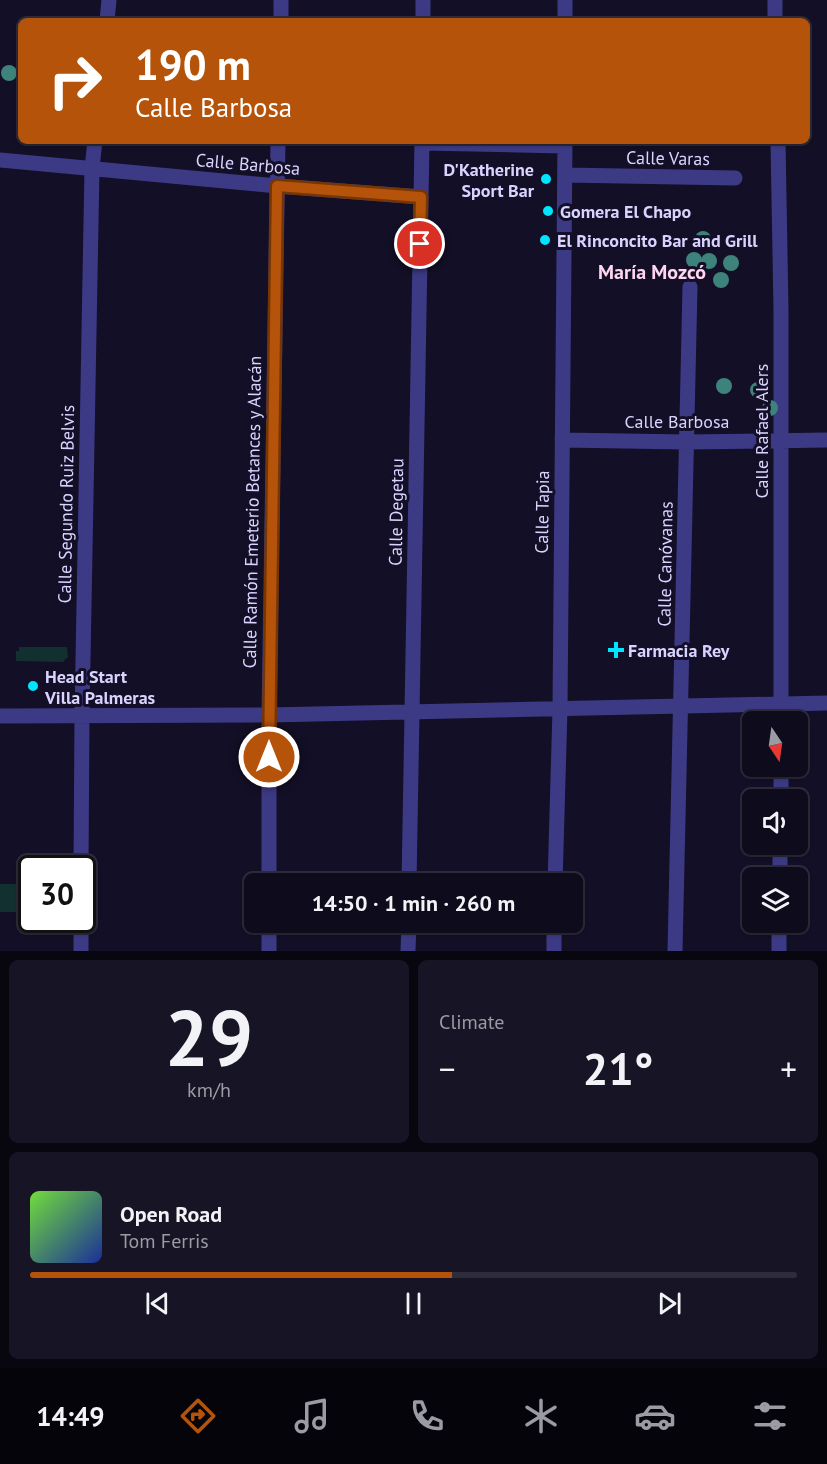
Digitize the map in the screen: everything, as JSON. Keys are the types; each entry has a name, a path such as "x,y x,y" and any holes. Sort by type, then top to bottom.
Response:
{"street":[{"path":"107,18 109,0"},
{"path":"281,0 281,18"},
{"path":"423,0 423,18"},
{"path":"565,0 565,18"},
{"path":"775,0 776,18"},
{"name":"Calle Segundo Ruiz Belvis","path":"81,855 92,168 95,144"},
{"name":"Calle Ramón Emeterio Betances y Alacán","path":"269,873 268,715 278,144"},
{"name":"Calle Degetau","path":"409,873 422,144"},
{"name":"Calle Tapia","path":"555,873 560,709 566,144"},
{"name":"Calle Rafael Alers","path":"778,144 782,711"},
{"name":"Calle Barbosa","path":"0,160 421,197"},
{"name":"Calle Varas","path":"565,175 735,178"},
{"name":"Calle Canóvanas","path":"675,951 690,287"},
{"name":"Calle Barbosa","path":"562,440 687,442 827,440"},
{"path":"0,716 268,715 827,703"},
{"path":"81,933 81,951"},
{"path":"269,933 269,951"},
{"path":"408,951 409,933"},
{"path":"554,951 555,933"},
{"path":"779,933 779,951"}],"green space":[{"path":"19,647 67,647 68,658 64,662 16,661 16,651 19,651"},
{"path":"0,884 18,884 18,912 0,912"}],"place":[{"name":"D'Katherine Sport Bar","path":"546,179"},
{"name":"Gomera El Chapo","path":"548,211"},
{"name":"El Rinconcito Bar and Grill","path":"545,240"},
{"name":"Farmacia Rey","path":"616,650"},
{"name":"Head Start Villa Palmeras","path":"33,686"}],"district":[{"name":"María Mozcó","path":"652,272"}],"route":[{"path":"269,757 277,186 421,197 420,244"}]}
